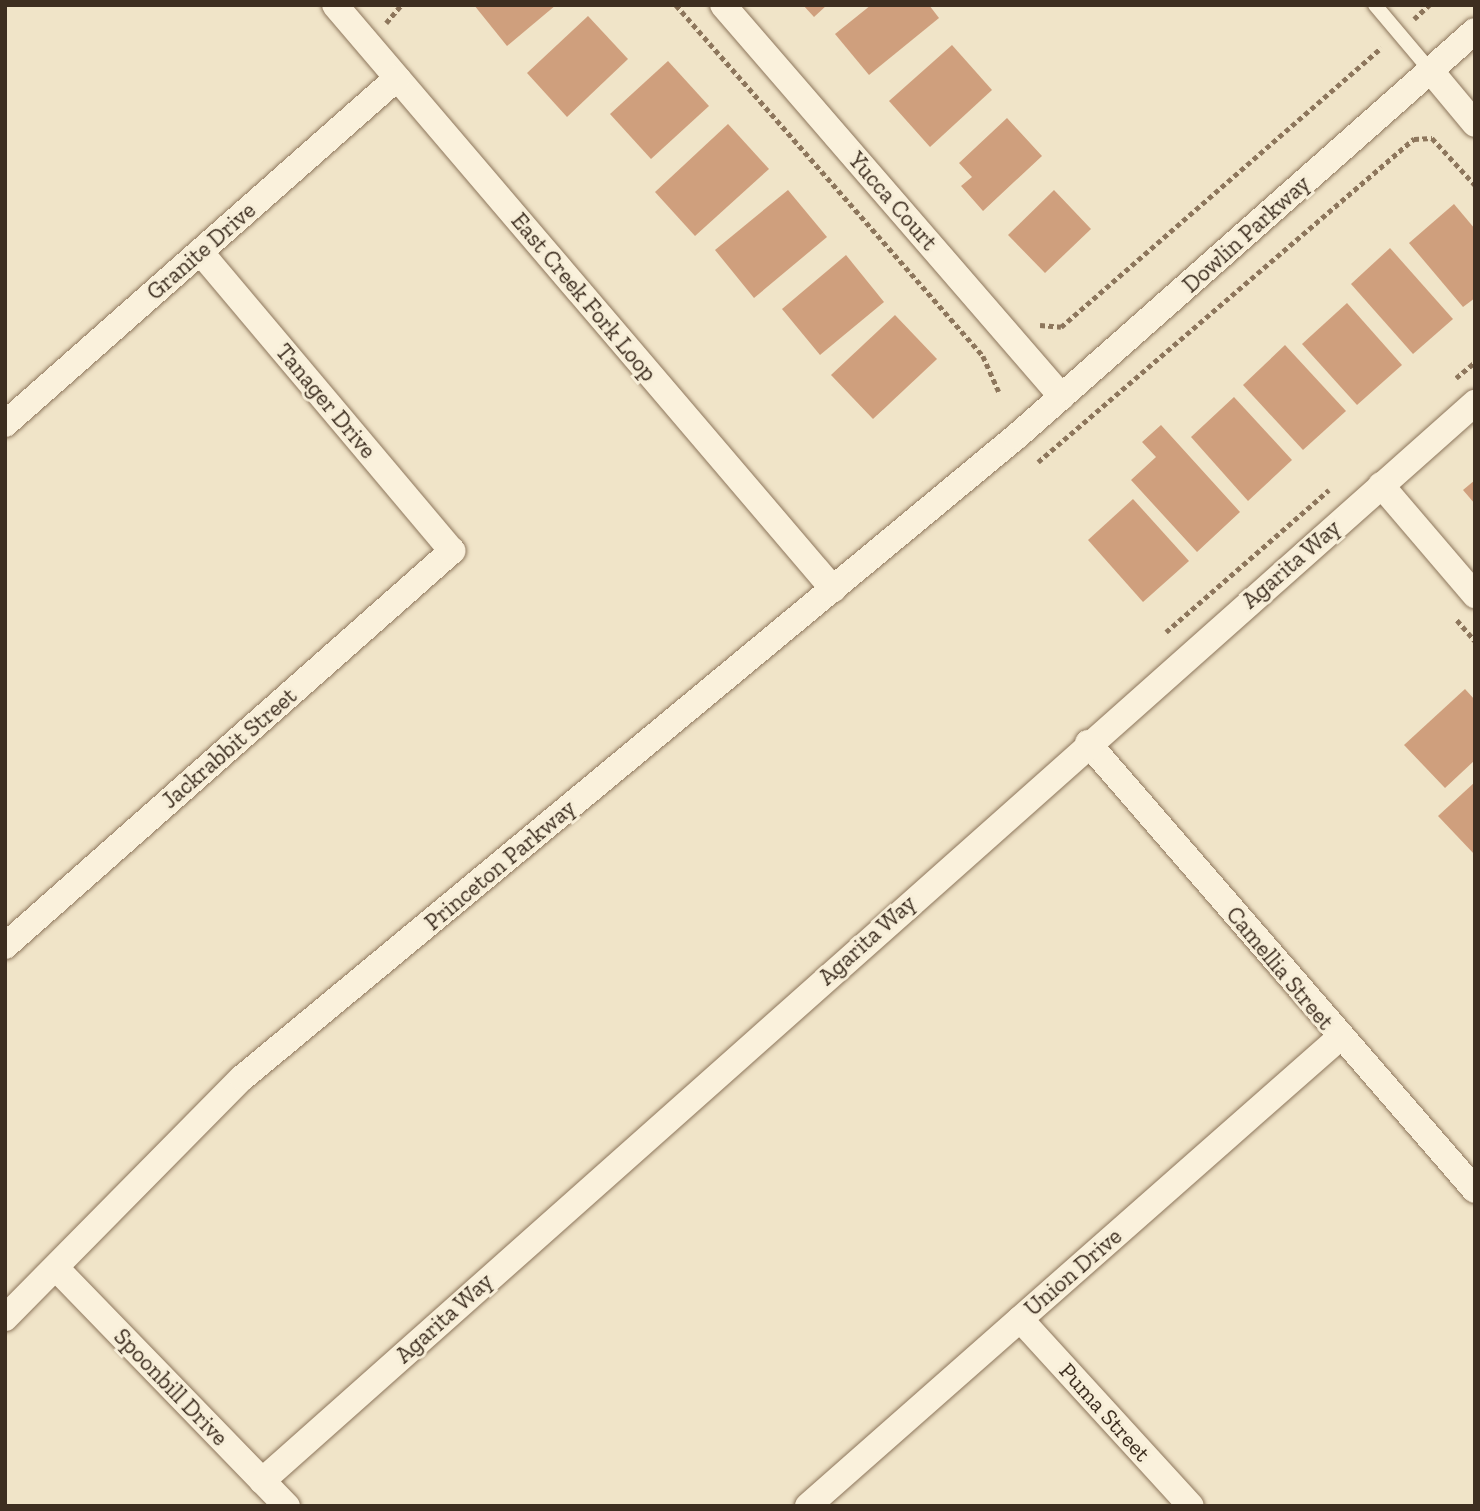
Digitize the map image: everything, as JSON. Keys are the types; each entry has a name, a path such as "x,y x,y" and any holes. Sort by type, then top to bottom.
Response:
{"street":[{"name":"East Creek Fork Loop","path":"335,5 833,589"},
{"name":"Yucca Court","path":"723,5 1062,397"},
{"name":"Dowlin Parkway","path":"1017,436 1475,31"},
{"path":"1430,70 1475,124"},
{"name":"Granite Drive","path":"5,424 397,78"},
{"name":"Tanager Drive","path":"200,252 452,551"},
{"name":"Agarita Way","path":"262,1481 1088,743 1475,403"},
{"name":"Princeton Parkway","path":"5,1318 242,1077 1017,436"},
{"path":"1381,485 1475,595"},
{"name":"Jackrabbit Street","path":"5,946 452,551"},
{"name":"Camellia Street","path":"1088,743 1339,1038 1475,1191"},
{"name":"Union Drive","path":"808,1506 1339,1038"},
{"name":"Spoonbill Drive","path":"56,1268 287,1506"},
{"name":"Puma Street","path":"1020,1319 1191,1506"}],"lane":[{"path":"1375,5 1430,70"}],"path":[{"path":"676,5 983,356 999,392"},
{"path":"1033,317 1042,327 1061,327 1429,5"},
{"path":"1038,462 1414,139 1432,138 1475,185"},
{"path":"1454,380 1475,362"},
{"path":"1166,632 1331,488"}],"building":[{"path":"474,5 556,5 507,46"},
{"path":"803,5 827,5 814,17"},
{"path":"871,5 929,5 939,18 869,75 835,34"},
{"path":"588,16 628,59 567,117 527,73"},
{"path":"952,45 992,90 930,147 889,101"},
{"path":"668,61 709,106 651,159 610,114"},
{"path":"1007,118 1042,156 983,211 961,186 972,177 959,163"},
{"path":"728,124 769,169 695,236 655,192"},
{"path":"788,190 827,237 754,298 715,250"},
{"path":"1054,190 1091,229 1045,273 1008,235"},
{"path":"1454,204 1475,229 1475,298 1463,307 1409,243"},
{"path":"1390,248 1453,319 1413,354 1351,284"},
{"path":"846,255 884,302 820,355 782,309"},
{"path":"1347,303 1402,365 1357,405 1302,344"},
{"path":"895,315 937,359 873,419 831,375"},
{"path":"1285,345 1346,411 1303,450 1243,385"},
{"path":"1234,397 1292,460 1248,501 1191,437"},
{"path":"1161,425 1240,512 1197,552 1131,480 1156,457 1142,442"},
{"path":"1475,480 1475,504 1463,490"},
{"path":"1133,499 1189,561 1143,602 1088,540"},
{"path":"1465,689 1475,700 1475,760 1445,788 1404,745"},
{"path":"1475,782 1475,855 1438,816"}]}
